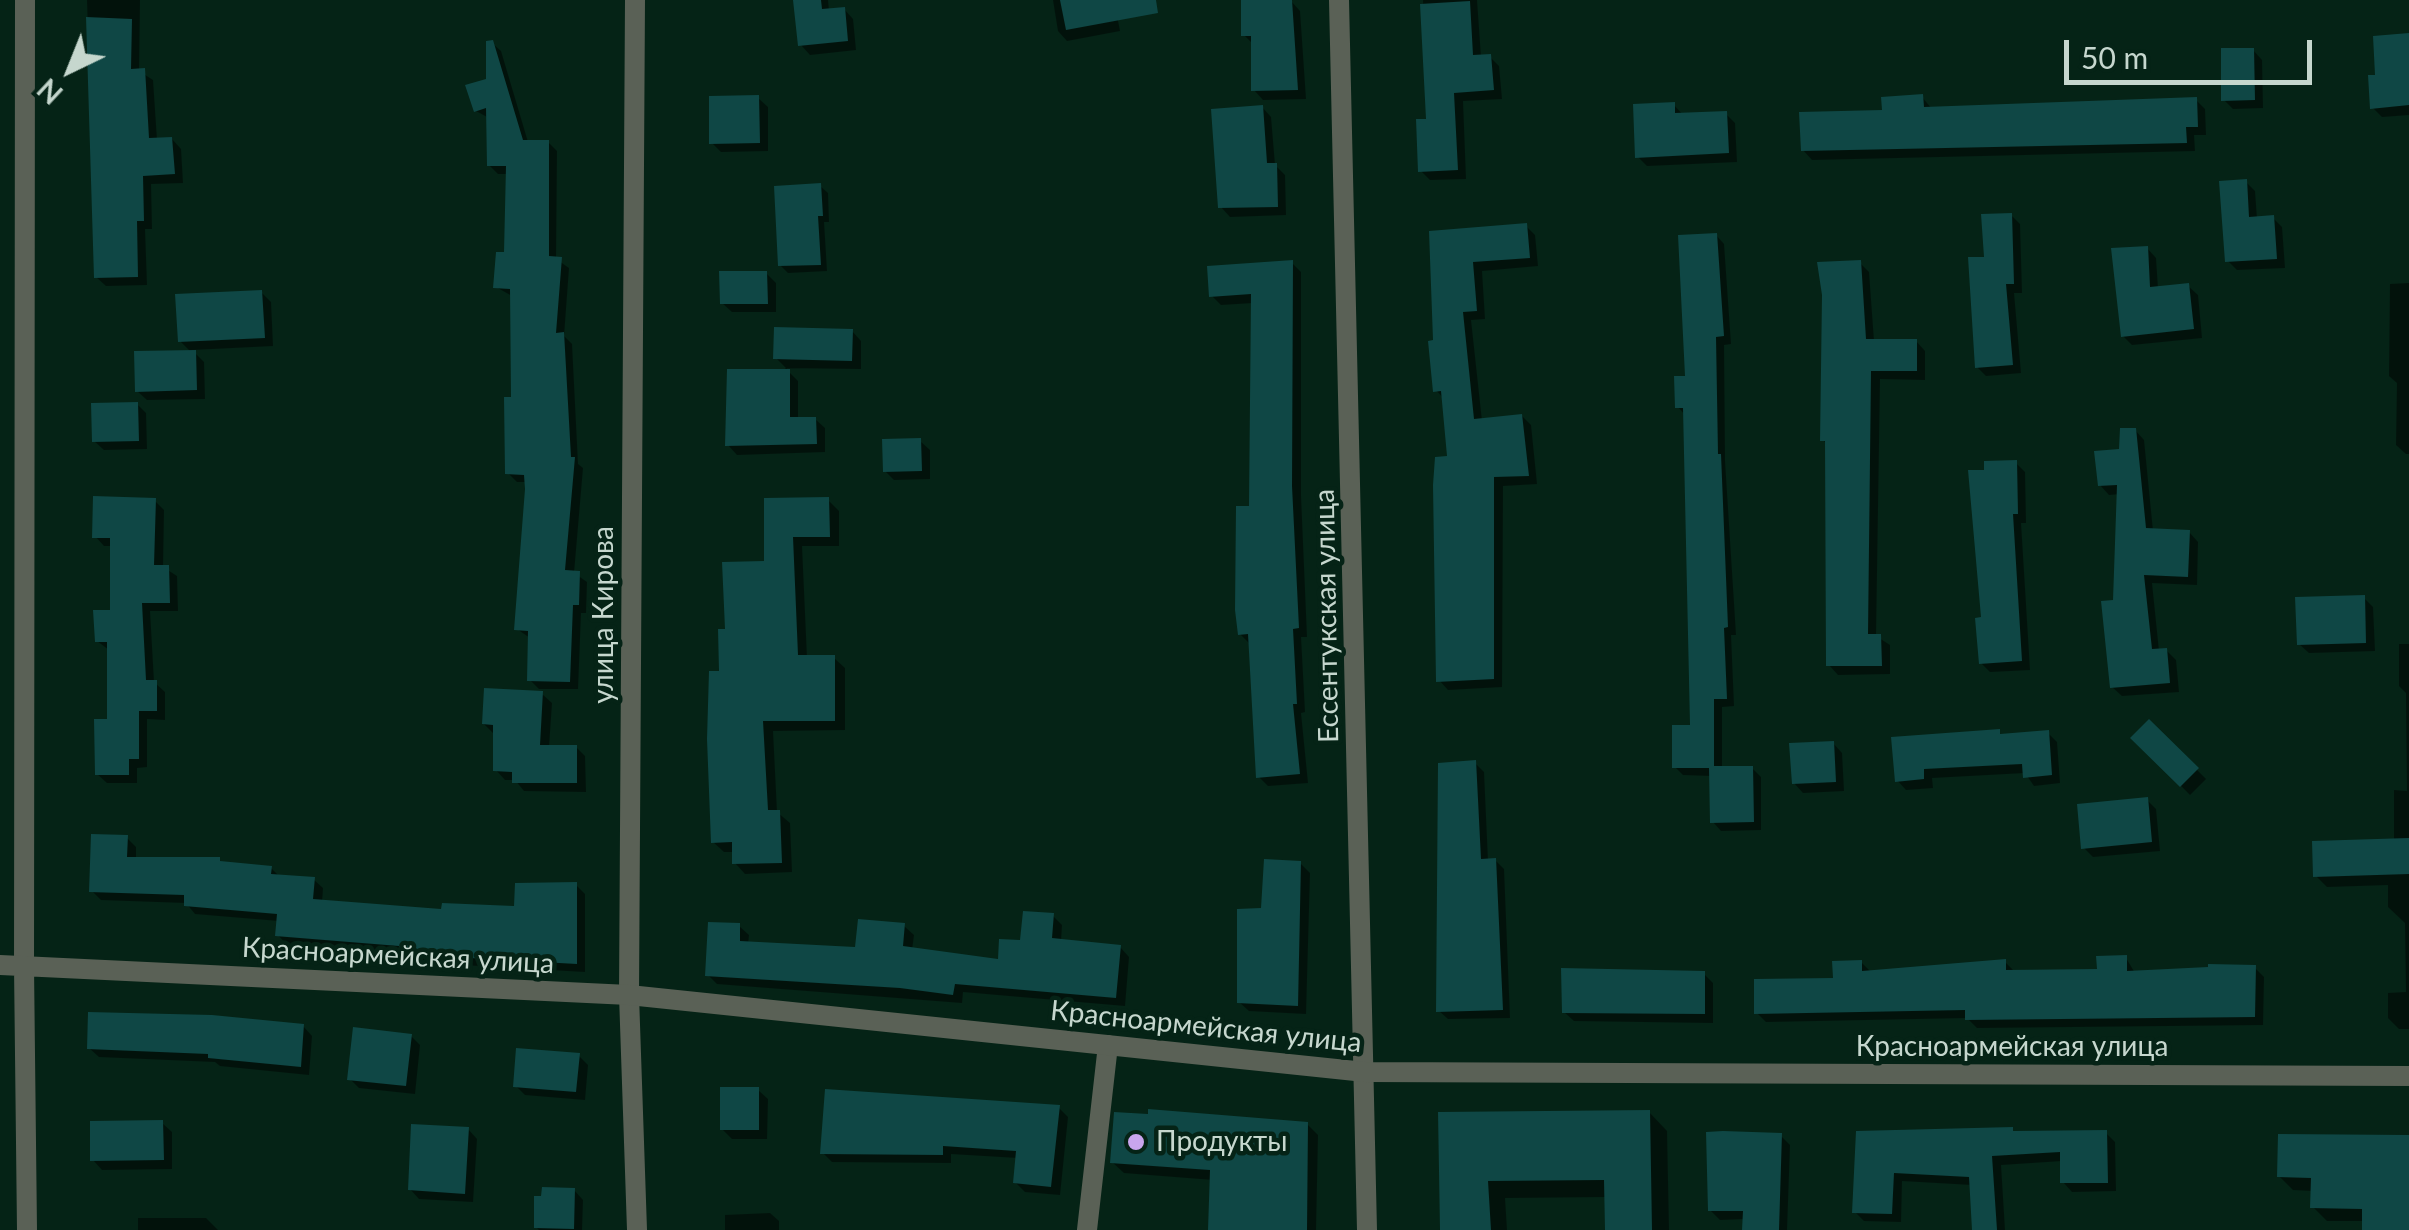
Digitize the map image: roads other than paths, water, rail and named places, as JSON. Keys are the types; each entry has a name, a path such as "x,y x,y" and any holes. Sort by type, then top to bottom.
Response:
{"street":[{"path":"25,0 27,1230"},
{"name":"улица Кирова","path":"635,0 629,995 637,1230"},
{"name":"Ессентукская улица","path":"1339,0 1367,1230"},
{"name":"Красноармейская улица","path":"0,964 629,995 1366,1072 2409,1076"},
{"path":"1087,1230 1108,1045"}],"place":[{"name":"Продукты","path":"1136,1142"}]}
